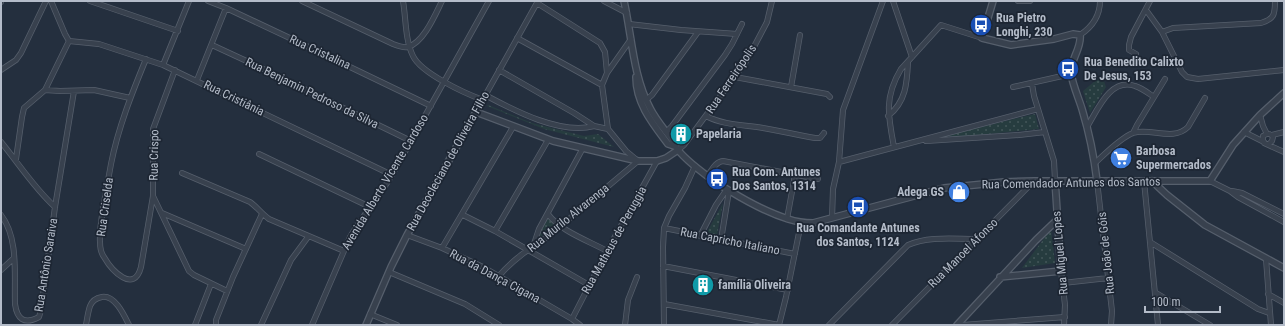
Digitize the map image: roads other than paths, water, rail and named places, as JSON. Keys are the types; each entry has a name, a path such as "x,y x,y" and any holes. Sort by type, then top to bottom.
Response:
{"street":[{"path":"1,70 16,60 21,53 46,1"},
{"path":"16,159 24,108 45,90 69,41 51,1"},
{"path":"90,1 178,30"},
{"path":"163,65 189,1"},
{"name":"Rua Cristalina","path":"208,1 226,8 431,106"},
{"path":"302,1 393,44 405,47 410,47 425,32 442,1"},
{"path":"398,1 404,2 412,55 426,71 444,82 526,115 559,126 579,129 594,126"},
{"name":"Avenida Alberto Vicente Cardoso","path":"312,325 344,251 358,224 381,195 489,1"},
{"path":"604,1 627,13"},
{"name":"Rua Comendador Antunes dos Santos","path":"624,1 636,69 638,95 643,109 668,144 676,148 695,166 728,190 787,219 801,223 813,223 944,188 996,182 1055,180 1210,181 1284,222"},
{"name":"Rua Ferreirópolis","path":"676,148 684,145 735,77 767,22 772,1"},
{"path":"832,218 833,190 839,162 842,118 845,104 884,1"},
{"path":"893,1 912,57"},
{"path":"982,38 993,1"},
{"path":"1018,1 1030,1"},
{"path":"894,147 888,116 891,89 898,73 941,25 1003,44 1015,45 1073,34 1080,35 1088,30 1096,18 1099,11 1100,1"},
{"path":"1136,54 1129,50 1128,45 1150,1"},
{"path":"1162,32 1173,28 1261,24 1273,16 1275,12 1275,1"},
{"path":"538,2 600,43 605,52 607,73"},
{"name":"Rua Deocleciano de Oliveira Filho","path":"366,325 388,272 407,234 538,2"},
{"path":"197,80 212,46 226,8"},
{"path":"1146,10 1162,32 1182,72 1190,78 1198,79 1284,70"},
{"path":"629,24 698,32 737,34"},
{"path":"666,132 725,55 742,24"},
{"path":"646,100 656,90 698,32"},
{"path":"791,86 800,35"},
{"path":"1080,35 1081,41 1073,59 1071,74 1087,127 1095,163 1097,181"},
{"path":"517,38 602,86"},
{"path":"631,38 607,73 602,86 608,129 626,150 638,160"},
{"name":"Rua Cristiânia","path":"69,41 99,44 163,65 197,80 392,175"},
{"name":"Rua Benjamin Pedroso da Silva","path":"212,46 411,141"},
{"name":"Rua Criselda","path":"146,60 130,98 111,162 100,228 100,241 104,257 110,265 126,279 131,280 140,274 153,196"},
{"path":"888,116 894,112 902,101 907,83 908,62"},
{"name":"Rua Comendador Antunes dos Santos","path":"636,69 650,109 673,141 676,148"},
{"name":"Rua Crispo","path":"153,196 153,129 175,70"},
{"path":"499,70 594,126 608,129"},
{"path":"1013,87 1032,84 1071,74"},
{"path":"735,77 791,86 827,94 830,97"},
{"path":"1095,163 1118,143 1133,133 1165,79"},
{"path":"1032,84 1054,161 1055,180"},
{"path":"1087,127 1106,96 1114,88 1124,85 1133,85 1154,97"},
{"path":"45,90 94,90 130,98"},
{"name":"Rua Antônio Saraiva","path":"1,215 10,231 13,245 16,313 19,318 26,321 34,320 38,317 41,310 55,206 74,91"},
{"path":"1210,181 1233,145 1260,115 1284,93"},
{"path":"1133,133 1144,132 1175,134 1184,131 1188,127 1205,98"},
{"path":"839,162 1038,109"},
{"path":"476,112 548,140 638,160 657,161 666,158 676,148"},
{"path":"1260,115 1262,126 1269,134 1272,141 1266,143"},
{"path":"706,116 713,120 722,122 764,128 815,138 820,138 824,133"},
{"path":"442,248 463,215 513,127"},
{"path":"918,142 1045,132"},
{"path":"1244,132 1284,152"},
{"path":"1266,143 1263,141 1263,136 1284,132"},
{"path":"495,231 548,140"},
{"path":"1,142 16,159 36,187 55,206"},
{"path":"534,244 539,229 583,148"},
{"path":"259,154 370,207"},
{"name":"Rua Murilo Alvarenga","path":"499,276 507,267 534,244 544,239 638,160"},
{"name":"Rua Matheus de Peruggia","path":"572,319 607,251 657,161"},
{"path":"708,175 716,164 723,161 818,179"},
{"path":"664,325 664,228 695,166"},
{"path":"182,173 250,202 269,219 308,237 344,251"},
{"path":"787,219 795,175"},
{"name":"Rua Miguel Lopes","path":"1055,180 1063,283 1064,325"},
{"name":"Rua Manoel Afonso","path":"892,325 1034,181"},
{"name":"Rua João de Góis","path":"1097,181 1112,311 1111,325"},
{"path":"1144,181 1158,325"},
{"path":"1152,181 1205,225 1284,268"},
{"path":"700,236 714,209 728,190"},
{"path":"721,240 728,190"},
{"name":"Rua Comendador Antunes dos Santos","path":"1230,191 1242,193 1284,214"},
{"path":"153,196 189,271 211,284 227,291"},
{"path":"162,213 246,249"},
{"path":"216,325 216,320 227,291 262,214"},
{"path":"548,214 567,230 607,251"},
{"path":"463,215 495,231 589,285"},
{"path":"957,325 1000,277 1057,220"},
{"path":"664,304 779,325 788,290 801,223"},
{"name":"Rua Capricho Italiano","path":"664,228 795,254"},
{"name":"Rua da Dança Cigana","path":"407,234 484,267 580,325"},
{"path":"261,325 291,260 308,237"},
{"path":"829,325 908,245 927,240 976,239"},
{"path":"1150,242 1258,309 1269,313"},
{"path":"1,270 14,258"},
{"path":"1266,259 1271,325"},
{"path":"1014,263 1014,270 1017,276"},
{"path":"663,266 788,290"},
{"path":"1000,277 1061,271"},
{"path":"388,272 465,304 499,325"},
{"path":"625,325 628,300 637,277"},
{"path":"1063,283 1108,278"},
{"path":"195,325 211,284"},
{"path":"1156,293 1210,325"},
{"path":"1268,294 1284,303"},
{"path":"86,325 91,304 98,298 104,296 114,302 129,325"},
{"path":"370,314 397,325"},
{"path":"963,325 1065,318"}],"place":[{"name":"Rua Pietro Longhi, 230","path":"981,25"},
{"name":"Rua Benedito Calixto De Jesus, 153","path":"1068,69"},
{"name":"Papelaria","path":"681,134"},
{"name":"Barbosa Supermercados","path":"1121,158"},
{"name":"Rua Com. Antunes Dos Santos, 1314","path":"717,179"},
{"name":"Adega GS","path":"959,192"},
{"name":"Rua Comandante Antunes dos Santos, 1124","path":"858,207"},
{"name":"família Oliveira","path":"703,285"}]}
